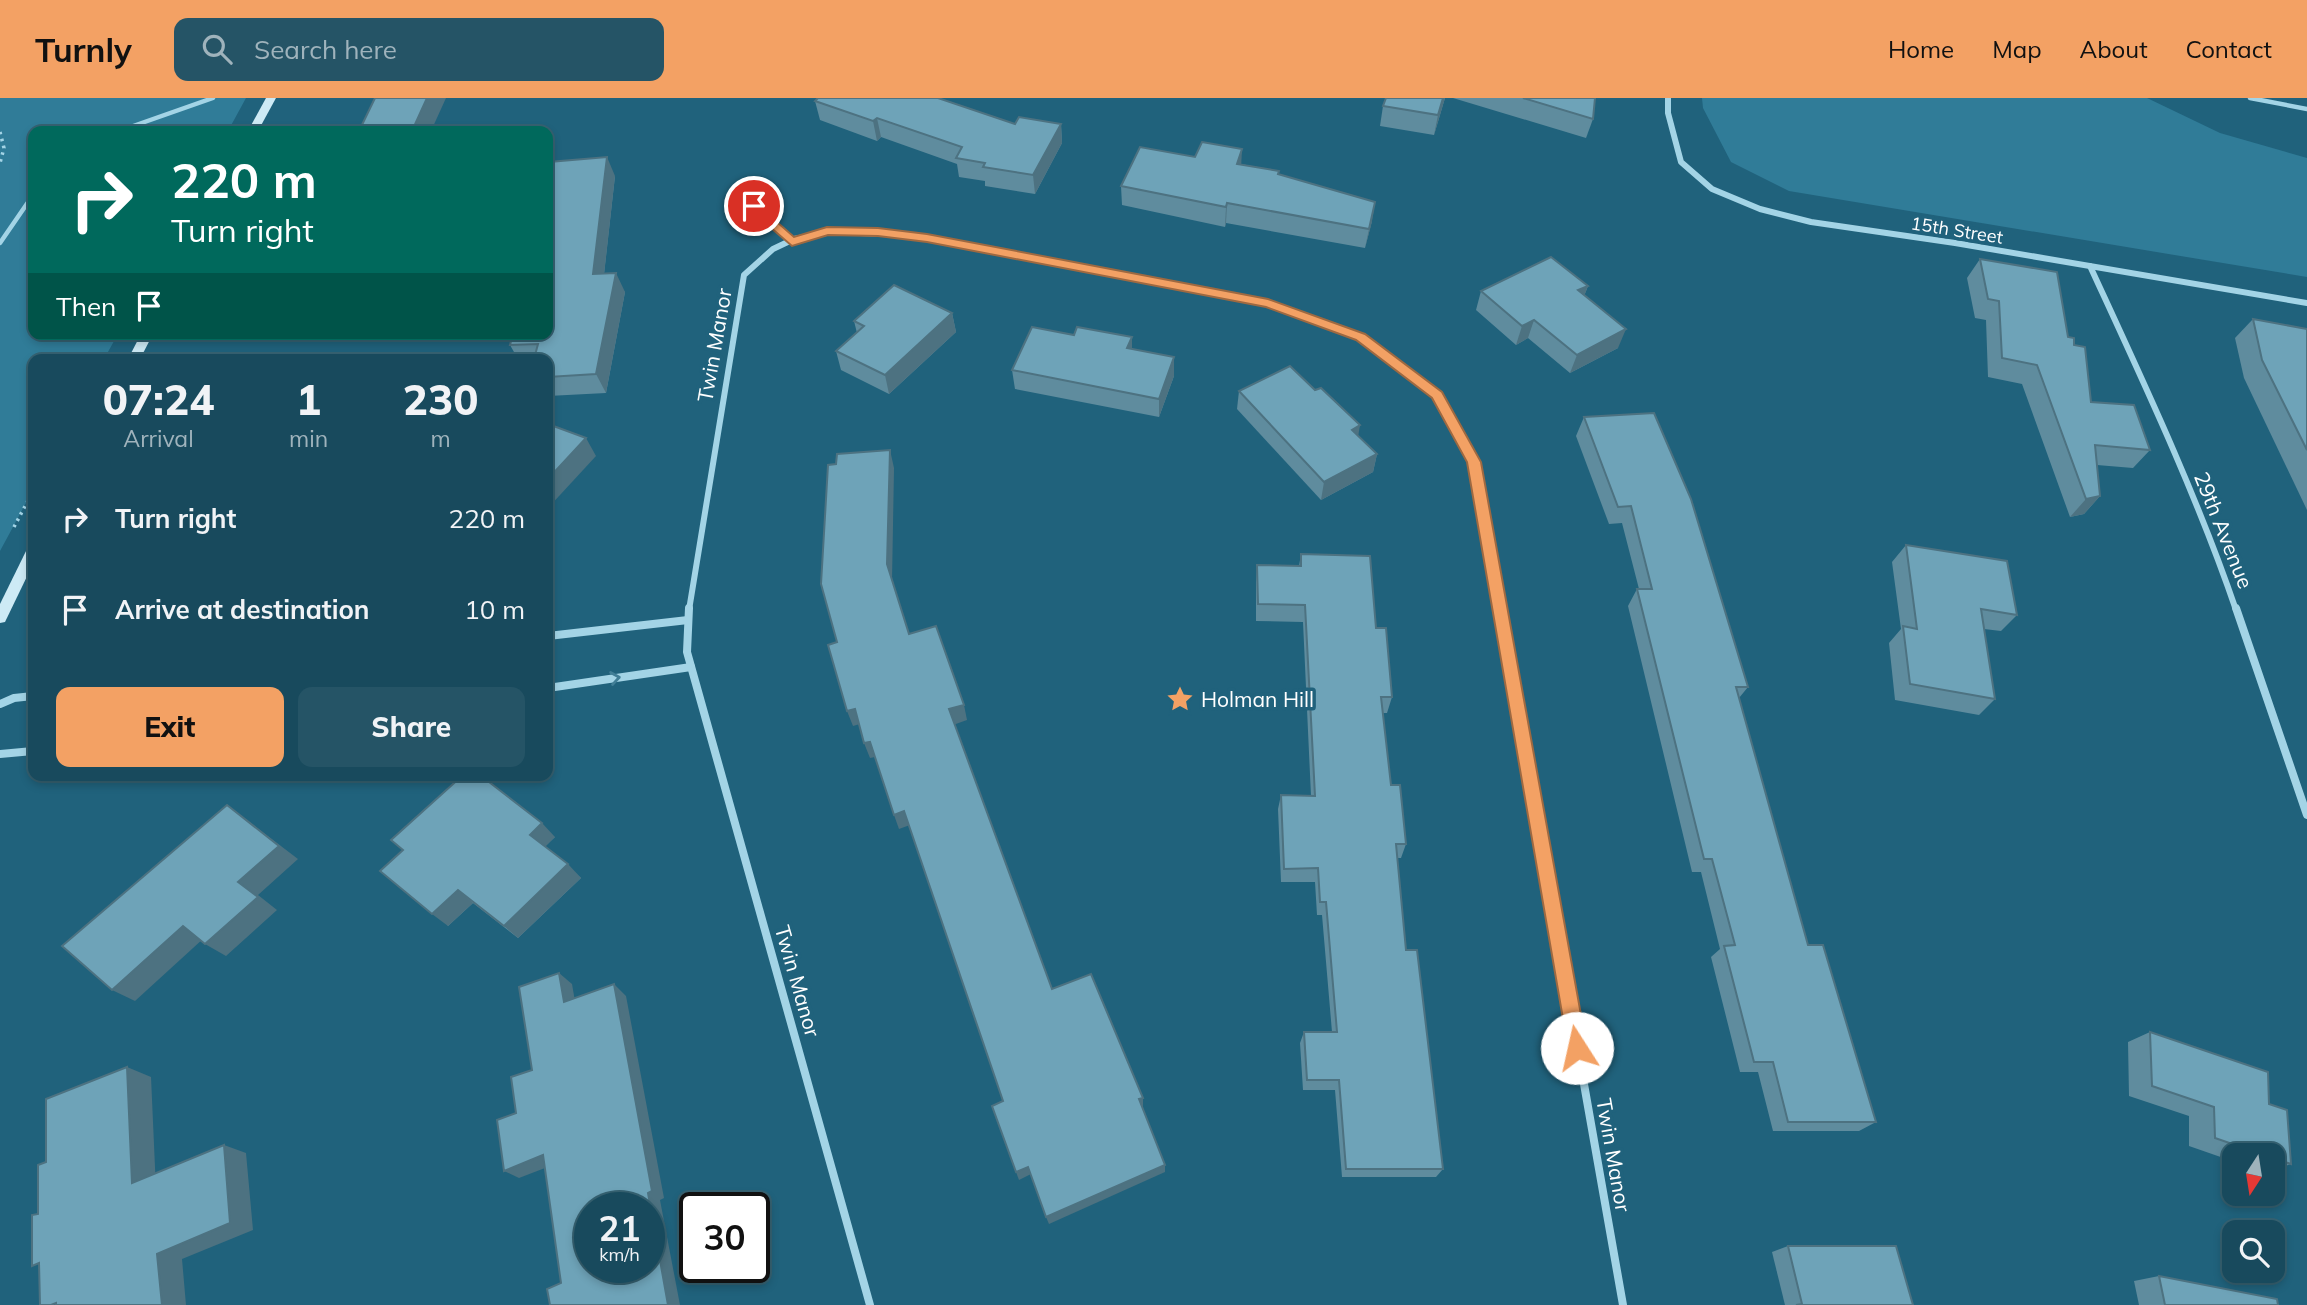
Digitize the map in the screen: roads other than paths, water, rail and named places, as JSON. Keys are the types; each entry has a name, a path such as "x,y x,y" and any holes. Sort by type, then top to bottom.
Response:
{"main road":[{"path":"256,126 271,98"},
{"path":"0,618 28,561"}],"street":[{"name":"15th Street","path":"1668,98 1668,113 1681,162 1712,190 1760,209 1823,224 2307,303"},
{"path":"754,206 792,242"},
{"name":"Twin Manor","path":"870,1305 687,652 689,598 744,275 777,246 827,231 878,232 927,238 1268,303 1360,337 1437,395 1474,462 1623,1305"},
{"name":"29th Avenue","path":"2090,266 2138,369 2223,572 2307,815"},
{"path":"553,635 688,620"},
{"path":"553,687 691,667"},
{"path":"0,704 14,698 28,697"},
{"path":"0,754 28,751"}],"lane":[{"path":"133,126 213,98"},
{"path":"2250,98 2307,109"},
{"path":"0,243 28,202"}],"place":[{"name":"Holman Hill","path":"1180,699"}]}
